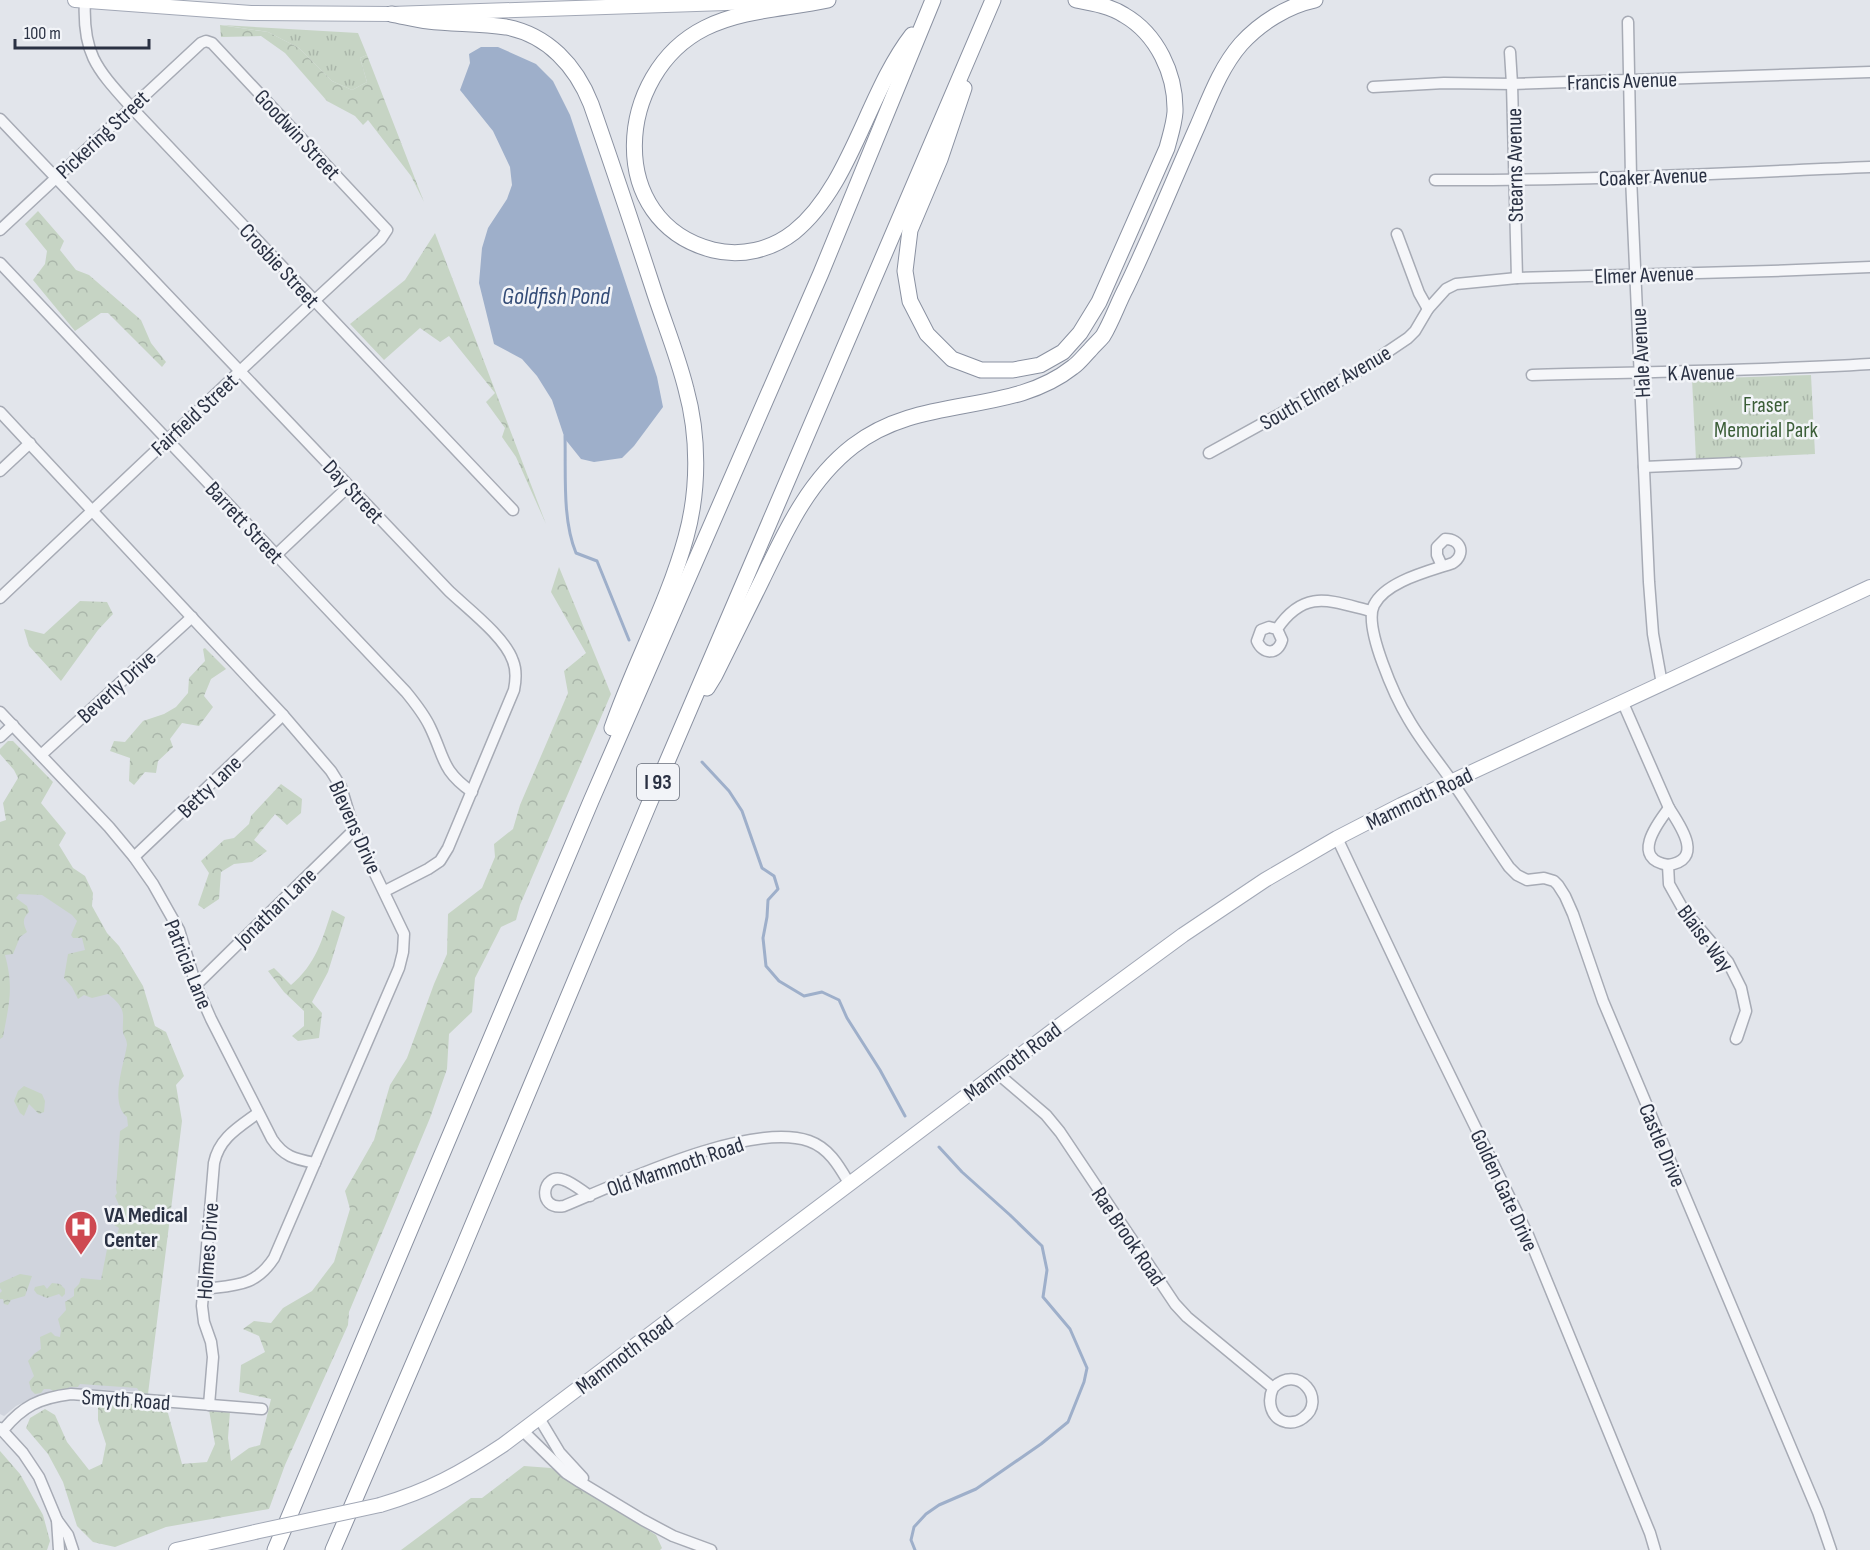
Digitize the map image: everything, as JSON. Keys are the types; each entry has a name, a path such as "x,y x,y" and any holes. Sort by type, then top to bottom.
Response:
{"highway":[{"path":"827,0 797,7 758,11 733,17 704,29 674,51 652,79 644,95 637,119 634,143 635,160 638,179 645,197 653,211 673,232 703,248 730,253 770,246 795,231 808,219 828,192 892,64 925,18"},
{"name":"I 93","path":"275,1550 591,801 816,284 933,0"},
{"name":"I 93","path":"333,1550 993,0"},
{"path":"971,50 969,75 940,159 910,230 905,271 910,301 927,334 952,359 981,369 1013,370 1040,365 1063,352 1080,333 1099,302 1149,189 1172,130 1175,98 1172,81 1167,66 1149,36 1123,14 1076,0"},
{"path":"686,717 715,675 801,505 819,477 836,461 869,435 906,417 1018,395 1044,385 1074,367 1103,336 1136,268 1208,101 1230,58 1256,30 1290,8 1315,0"},
{"path":"392,14 426,21 520,30 538,38 567,61 584,87 591,104 687,390 695,438 696,465 686,537 672,581 615,720 591,801"}],"main road":[{"path":"82,0 251,13 392,14 827,0"},
{"name":"Mammoth Road","path":"176,1550 380,1505 445,1481 474,1464 539,1418 849,1183 1183,935 1266,880 1337,838 1452,782 1870,586"}],"street":[{"name":"Crosbie Street","path":"82,0 90,53 95,64 110,83 513,510"},
{"name":"Hale Avenue","path":"1628,22 1631,177 1644,467 1653,634 1662,684"},
{"name":"Pickering Street","path":"0,230 131,107 206,42"},
{"name":"Goodwin Street","path":"206,42 212,43 387,230"},
{"name":"Stearns Avenue","path":"1510,52 1517,278"},
{"name":"Francis Avenue","path":"1373,87 1444,83 1630,81 1711,76 1870,72"},
{"name":"Day Street","path":"0,119 449,591 498,638 514,663 516,677 514,690 448,848 440,861 385,891"},
{"name":"Coaker Avenue","path":"1435,180 1515,181 1870,167"},
{"name":"Fairfield Street","path":"0,598 381,239 387,230"},
{"path":"1397,234 1419,293 1428,309"},
{"name":"Barrett Street","path":"0,263 406,693 430,727 446,767 460,784 472,792"},
{"name":"Elmer Avenue","path":"1428,309 1446,289 1456,284 1517,278 1870,267"},
{"name":"South Elmer Avenue","path":"1209,453 1365,367 1408,338 1428,309"},
{"name":"K Avenue","path":"1533,375 1779,370 1870,364"},
{"name":"Blevens Drive","path":"0,412 283,715 335,777 341,787 354,830 404,934 401,960 278,1250 264,1272 257,1278 242,1284 204,1289"},
{"path":"0,471 30,443"},
{"path":"1644,467 1736,463"},
{"path":"276,555 349,486"},
{"path":"1277,629 1292,610 1300,605 1314,602 1334,602 1371,611 1379,597 1392,587 1442,567"},
{"name":"Castle Drive","path":"1371,611 1374,636 1395,694 1421,739 1509,867 1517,875 1527,880 1549,879 1558,885 1565,896 1603,1001 1818,1512 1831,1550"},
{"name":"Beverly Drive","path":"41,755 192,616"},
{"path":"1623,703 1669,808 1684,831 1688,842 1685,856 1680,861 1668,865 1655,861 1648,846 1658,822 1669,808"},
{"name":"Patricia Lane","path":"0,712 109,827 153,884 179,930 196,985 211,1019 278,1148 294,1159 315,1163"},
{"name":"Betty Lane","path":"134,857 283,715"},
{"path":"0,737 13,725"},
{"name":"Jonathan Lane","path":"196,985 354,830"},
{"name":"Golden Gate Drive","path":"1337,838 1528,1235 1655,1550"},
{"name":"Blaise Way","path":"1668,865 1669,884 1683,909 1728,962 1741,988 1746,1011"},
{"name":"Rae Brook Road","path":"998,1073 1046,1115 1060,1132 1174,1304 1273,1388"},
{"name":"Holmes Drive","path":"209,1405 213,1357 204,1322 204,1289 215,1158 227,1137 258,1113"},
{"name":"Old Mammoth Road","path":"590,1196 674,1162 717,1148 764,1137 794,1137 820,1146 830,1154 849,1183"},
{"path":"1284,1380 1298,1380 1304,1383 1312,1402 1308,1414 1302,1419 1288,1422 1275,1416 1269,1402 1273,1388 1284,1380"},
{"name":"Smyth Road","path":"73,1550 68,1535 57,1520 39,1477 23,1453 1,1429 26,1407 47,1398 85,1394 262,1409"},
{"path":"539,1418 560,1453 593,1489"},
{"path":"522,1430 566,1473 673,1536 711,1550"},
{"name":"Smyth Road","path":"57,1520 59,1550"}],"shaded area":[{"name":"VA Medical Center","path":"51,832 133,985 145,1392 59,1390 37,1396 16,1406 4,1416 0,1414 0,872"}],"green space":[{"path":"220,25 268,32 299,48 332,81 352,90 367,82 360,58 367,55 424,202 411,176 368,120 363,125 355,116 327,101 285,53 261,36 221,37"},
{"path":"222,25 358,33 367,55 360,58 367,82 352,90 332,81 299,48 268,32"},
{"path":"38,211 64,241 60,250 76,270 89,275 141,320 151,343 166,362 162,367 108,313 101,313 75,331 33,280 45,264 47,251 25,224"},
{"path":"435,233 546,524 516,457 502,437 505,428 486,402 495,393 449,336 440,342 420,328 384,360 350,324 405,280"},
{"name":"Fraser Memorial Park","path":"1811,375 1815,454 1696,460 1692,379"},
{"path":"559,567 611,694 520,905 516,920 501,927 475,978 472,1012 449,1034 447,1069 430,1118 349,1312 348,1325 285,1465 269,1509 166,1527 115,1547 93,1542 77,1526 63,1482 48,1454 26,1428 30,1418 45,1409 55,1415 67,1442 89,1470 102,1464 106,1444 98,1420 98,1404 166,1406 182,1464 207,1462 215,1444 209,1410 230,1411 228,1438 231,1461 249,1448 260,1445 271,1399 239,1392 241,1365 265,1352 259,1336 243,1329 254,1321 271,1323 283,1308 312,1291 334,1262 350,1209 345,1191 374,1140 390,1085 407,1058 447,954 448,914 482,888 495,857 494,844 513,829 520,805 568,693 564,671 586,653 551,592"},
{"path":"80,601 107,602 113,614 98,630 61,681 29,646 24,629 44,634"},
{"path":"205,648 226,669 211,679 204,696 213,707 199,726 182,723 170,739 173,747 158,761 156,773 145,772 134,785 129,781 130,758 110,751 114,741 125,742 143,721 176,707 188,693 189,678 205,661 203,649"},
{"path":"8,741 13,741 53,782 41,803 66,833 59,845 73,868 85,876 93,893 92,906 107,933 119,946 143,986 155,1026 166,1032 184,1076 176,1085 182,1121 148,1394 141,1394 137,1388 80,1384 78,1387 69,1387 68,1391 55,1392 44,1389 41,1393 35,1394 29,1382 34,1376 28,1361 41,1349 40,1337 51,1332 60,1337 58,1319 66,1310 65,1302 74,1296 74,1289 81,1278 101,1280 108,1244 106,1237 117,1235 119,1228 114,1225 121,1218 117,1216 121,1210 115,1196 120,1131 128,1126 127,1117 119,1103 118,1093 127,1041 123,1032 123,1014 117,1002 108,994 92,998 84,995 78,999 64,978 68,954 85,950 82,938 73,938 71,935 77,921 72,915 42,895 19,894 16,898 27,906 29,912 24,921 27,932 20,937 13,954 5,955 10,996 3,1037 0,1039 0,822 6,820 3,803 18,778 0,754 0,749"},
{"path":"281,784 302,799 301,813 287,825 275,814 254,840 267,851 252,862 234,864 221,872 219,899 204,909 198,905 209,873 201,861 224,840 234,838 249,824 251,816"},
{"path":"332,910 345,917 328,972 312,1002 322,1013 319,1038 298,1041 292,1036 304,1026 304,1011 284,992 268,971 274,968 291,985 300,977 317,951"},
{"path":"24,1086 42,1094 45,1101 44,1112 39,1114 29,1104 24,1116 20,1113 14,1101 18,1091"},
{"path":"20,1274 32,1276 25,1296 11,1300 8,1305 4,1304 3,1299 0,1299 2,1291 0,1283"},
{"path":"52,1283 60,1284 65,1289 62,1297 59,1294 47,1298 37,1294 34,1290 35,1287 44,1285 47,1289"},
{"path":"0,1451 20,1474 43,1515 50,1541 47,1550 0,1550"},
{"path":"524,1466 551,1468 656,1535 662,1548 660,1550 401,1550 471,1498 482,1498"}],"water":[{"name":"Goldfish Pond","path":"481,47 498,47 536,64 553,81 570,115 657,377 663,407 634,446 622,458 594,462 581,459 565,439 552,400 537,376 522,359 494,344 479,283 482,248 488,228 507,199 512,185 510,167 493,131 460,90 470,63 469,54"}],"waterway":[{"path":"565,436 567,511 576,553 597,561 629,640"},
{"path":"702,762 729,791 742,811 762,868 774,876 778,889 768,900 763,938 766,966 779,981 804,996 822,992 839,1000 847,1018 880,1070 905,1116"},
{"path":"915,1550 911,1540 914,1527 926,1514 939,1505 976,1489 1041,1444 1068,1422 1084,1382 1087,1368 1070,1329 1043,1297 1047,1270 1042,1246 962,1172 939,1147"}],"place":[{"name":"VA Medical Center","path":"81,1256"}]}
